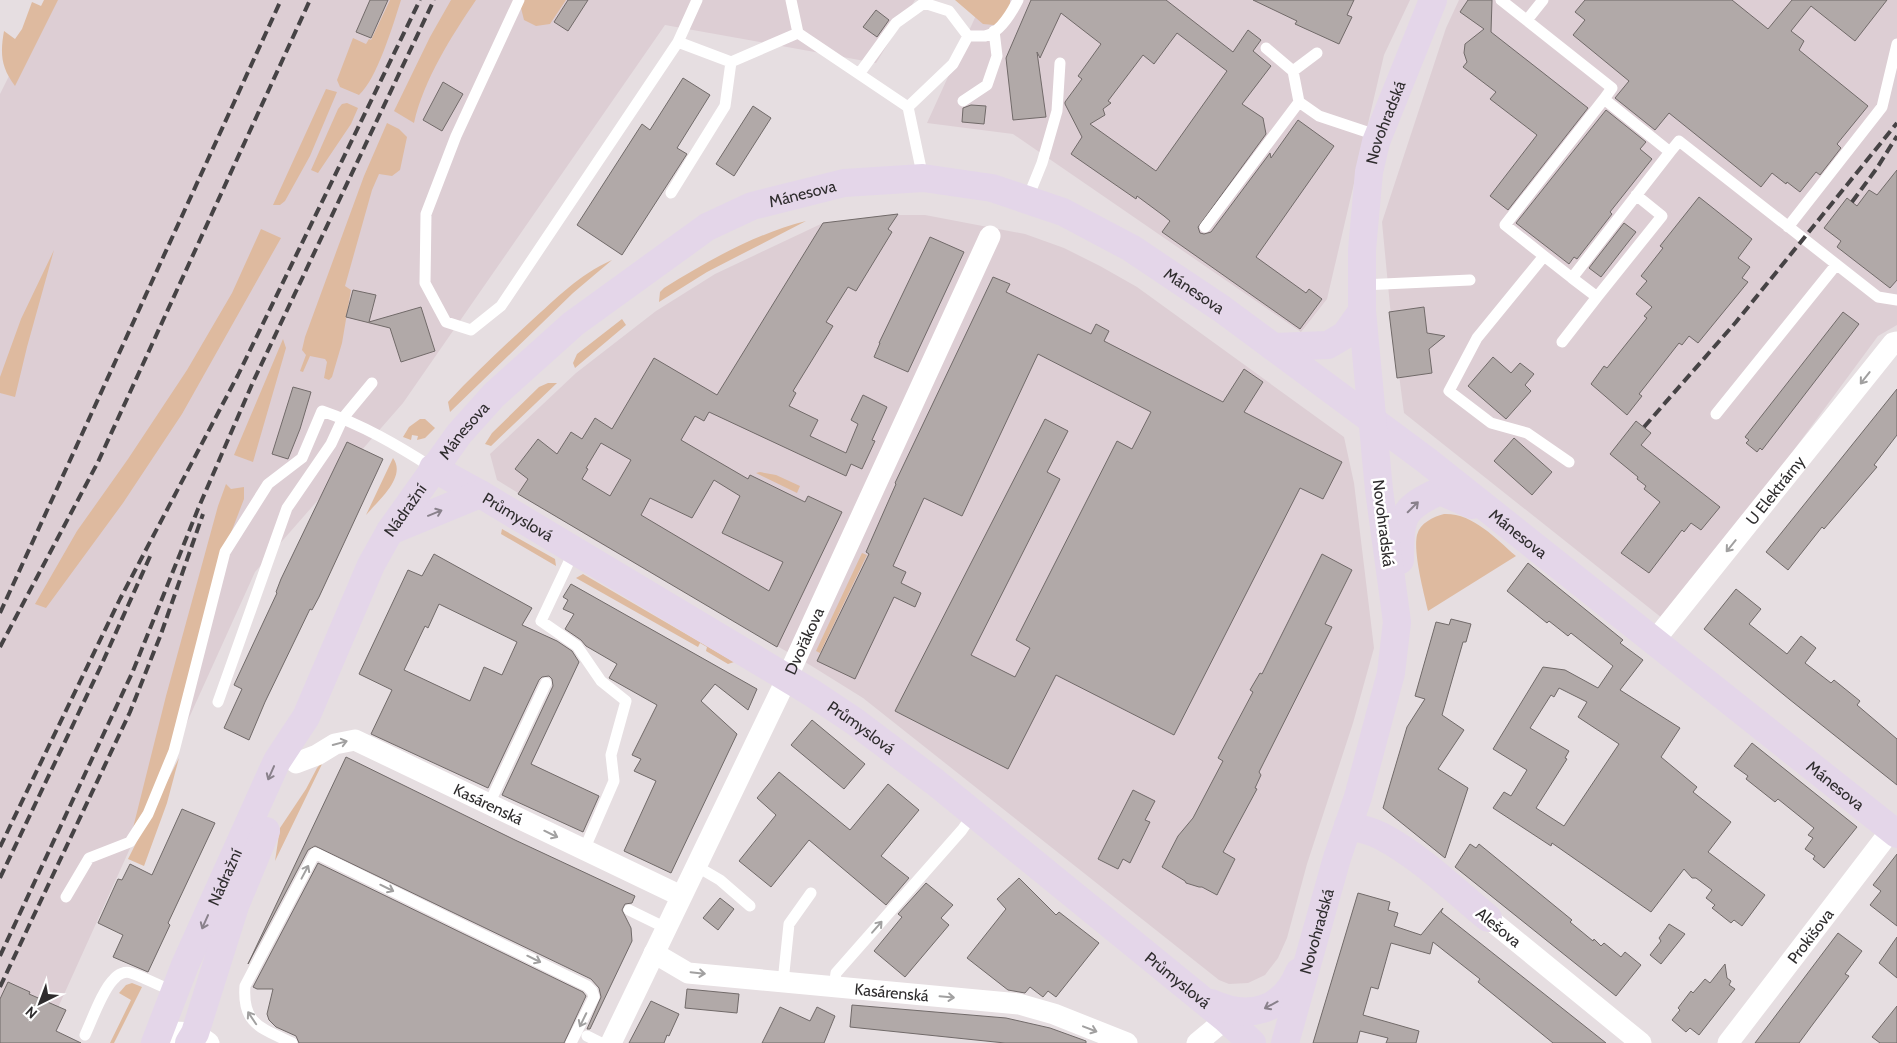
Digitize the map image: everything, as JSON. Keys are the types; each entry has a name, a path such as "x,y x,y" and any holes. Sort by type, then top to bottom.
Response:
{"main road":[{"name":"Novohradská","path":"1284,1043 1316,937 1337,858 1358,797 1391,674 1397,622 1380,496 1362,298 1362,250 1369,172 1379,136 1433,0"},
{"name":"Mánesova","path":"433,468 469,422 494,395 573,324 707,227 752,206 844,183 923,178 992,188 1063,212 1131,248 1222,309 1373,419 1499,517 1894,832"},
{"path":"1274,347 1328,345 1346,335 1362,298"},
{"name":"Průmyslová","path":"433,468 480,494 854,720 1226,1019 1252,1043"},
{"name":"Nádražní","path":"156,1041 175,991 277,761 306,717 371,565 390,531 433,468"},
{"path":"1397,622 1401,527 1410,508 1424,498 1440,491 1499,517"},
{"path":"390,531 480,494"},
{"name":"Nádražní","path":"197,1040 222,945 252,862 296,763 306,717"},
{"name":"Alešova","path":"1348,826 1381,836 1406,851 1488,918"},
{"path":"1196,995 1219,1006 1236,1011 1251,1012 1268,1008 1283,998 1297,977 1307,951 1316,937"}],"street":[{"name":"Dvořákova","path":"611,1043 787,678 990,236"},
{"name":"U Elektrárny","path":"1655,640 1893,343 1897,342"},
{"name":"Kasárenská","path":"296,763 317,755 335,744 355,740 681,896"},
{"name":"Prokišova","path":"1728,1043 1894,832"},
{"name":"Alešova","path":"1488,918 1641,1043"},
{"name":"Kasárenská","path":"654,954 688,972 1020,1004 1054,1014 1127,1043"},
{"path":"1197,1043 1226,1019"},
{"path":"156,1041 174,1032 197,1040"}],"lane":[{"path":"519,0 456,136 426,214 425,283 446,322 471,330 501,306 678,42 697,0"},
{"path":"791,0 798,33 908,107 923,178"},
{"path":"968,36 987,36 994,31 1004,22 1018,0"},
{"path":"1501,0 1612,88 1505,224 1597,297"},
{"path":"1526,20 1542,0"},
{"path":"859,74 896,23 924,3 937,3 950,11 968,36"},
{"path":"962,101 987,84 996,56 994,31"},
{"path":"678,42 730,62 798,33"},
{"path":"908,107 954,64 968,36"},
{"path":"1788,227 1882,107 1897,44"},
{"path":"1266,48 1293,71 1299,102 1319,116 1379,136"},
{"path":"1293,71 1317,53"},
{"path":"671,192 725,106 730,62"},
{"path":"1027,200 1042,163 1057,111 1060,62"},
{"path":"1604,99 1670,152"},
{"path":"1206,227 1299,102"},
{"path":"1572,278 1679,141 1878,297 1897,300"},
{"path":"1562,342 1662,216 1636,195"},
{"path":"1544,256 1477,338 1449,391 1491,424 1527,433 1569,462"},
{"path":"1716,414 1836,265"},
{"path":"1362,298 1470,280"},
{"path":"218,702 287,508 331,444 343,418 372,383"},
{"path":"66,897 89,858 130,842 148,814 174,751 225,552 268,484 302,458 322,411 343,418 393,442 433,468"},
{"path":"574,551 541,621 577,646 601,681 626,701 611,755 614,781 584,850"},
{"path":"489,804 546,683"},
{"path":"834,987 836,973 962,830 973,814"},
{"path":"292,1043 255,1024 248,1014 244,1001 245,986 315,853 587,986 592,991 594,997 571,1043"},
{"path":"696,866 720,880 750,906"},
{"path":"783,982 789,924 811,893"},
{"path":"630,910 666,928"},
{"path":"85,1035 108,988 121,973 130,973 160,987 175,991"},
{"path":"587,1040 601,1043"}],"shaded area":[{"path":"44,0 58,0 15,86 4,66 2,47 4,31 15,39 22,29 32,2 41,6"},
{"path":"47,0 915,0 876,63 665,25 403,403 255,572 42,1043 0,1043 0,94"},
{"path":"390,0 401,0 384,51 372,77 359,95 340,87 337,80 353,38 366,44 369,39 371,40"},
{"path":"451,0 476,0 439,59 424,90 414,123 394,111 430,37"},
{"path":"522,0 566,0 550,24 536,26 524,20 520,4"},
{"path":"955,0 1010,0 1010,7 1004,18 994,25 983,24"},
{"path":"983,0 1410,0 1384,55 1327,299 1301,332 1013,134 927,123"},
{"path":"1459,0 1897,0 1897,325 1878,336 1667,622 1404,413 1390,306 1382,222 1446,28"},
{"path":"326,89 337,92 310,156 285,201 280,205 273,205"},
{"path":"347,103 358,108 351,124 318,173 311,170 338,109 342,104"},
{"path":"387,123 399,129 407,137 400,170 392,176 379,174 372,190 345,286 351,290 342,343 332,377 329,380 324,378 327,362 325,359 310,356 303,372 300,371 306,355 302,350 305,337 364,176"},
{"path":"897,215 925,215 1025,234 1064,248 1137,287 1344,437 1354,483 1374,648 1353,723 1307,864 1287,938 1278,958 1265,975 1248,983 1229,984 1219,980 863,698 810,665 596,541 497,480 490,454 576,373 656,311 715,274 823,223"},
{"path":"806,221 707,272 659,302 660,292 664,288 715,258 769,233"},
{"path":"261,229 281,238 182,414 123,503 46,608 35,604 77,531 187,370 232,293"},
{"path":"54,250 15,397 0,393 0,377 21,319"},
{"path":"612,260 573,293 450,412 448,402 549,304 589,273"},
{"path":"622,319 626,325 575,368 573,363 577,354"},
{"path":"283,339 286,348 253,462 234,455"},
{"path":"548,383 557,383 491,446 485,444 492,433 539,387"},
{"path":"420,419 425,419 435,428 425,438 417,440 418,436 412,435 411,440 403,437 409,427"},
{"path":"393,458 396,465 394,481 384,496 366,515"},
{"path":"756,473 776,475 800,486 797,493"},
{"path":"226,484 231,489 244,487 244,499 229,538 170,753 147,806 133,828 166,696 218,506"},
{"path":"1444,514 1455,515 1474,522 1516,556 1428,611 1416,552 1417,535 1424,524"},
{"path":"502,529 555,559 556,566 501,534"},
{"path":"862,553 867,555 820,653 816,651"},
{"path":"583,574 734,662 728,664 706,651 707,647 700,643 698,647 576,578"},
{"path":"179,758 167,803 144,866 128,859"},
{"path":"324,760 275,861 280,828 306,789 317,768"},
{"path":"132,983 142,987 114,1043 110,1043 131,1000 119,993 126,985"}],"building":[{"path":"370,0 388,0 371,38 356,32"},
{"path":"568,0 588,0 568,31 554,22"},
{"path":"1031,0 1166,0 1233,52 1248,30 1261,40 1253,51 1271,66 1242,104 1263,118 1266,134 1198,227 1200,233 1211,232 1270,153 1271,158 1298,120 1334,146 1256,257 1306,293 1309,289 1322,299 1300,329 1162,232 1170,221 1164,216 1137,196 1136,199 1071,154 1082,137 1065,102 1082,79 1078,76 1101,44 1061,13 1040,58 1037,52 1046,117 1013,120 1006,58","holes":["1177,33 1227,71 1156,171 1090,124 1105,115 1103,109 1111,103 1108,101 1143,55 1154,64"]},
{"path":"1253,0 1354,0 1347,15 1352,17 1339,44 1295,24 1297,21"},
{"path":"1468,0 1492,0 1491,32 1588,108 1508,210 1490,196 1537,135 1490,99 1496,92 1463,67 1467,62 1464,53 1465,44 1484,29 1460,12"},
{"path":"1585,0 1732,0 1768,29 1792,0 1887,0 1855,41 1811,6 1791,31 1804,41 1799,50 1868,106 1837,144 1841,148 1820,175 1816,172 1800,192 1772,173 1761,187 1669,113 1655,130 1615,98 1629,81 1573,35 1585,20 1575,12"},
{"path":"876,10 889,20 877,37 863,27"},
{"path":"683,78 710,95 677,148 687,154 622,255 577,225 642,124 650,130"},
{"path":"443,82 463,94 442,131 423,120"},
{"path":"971,105 986,106 984,124 962,122 963,108"},
{"path":"753,106 771,118 734,176 716,164"},
{"path":"1606,110 1646,142 1640,149 1652,159 1610,212 1612,214 1577,259 1574,257 1569,264 1516,223"},
{"path":"1897,170 1897,280 1890,288 1837,247 1841,241 1824,228 1847,198 1857,206 1869,190 1877,195"},
{"path":"1699,197 1752,239 1738,258 1750,267 1742,278 1748,282 1698,343 1689,336 1682,345 1679,343 1639,394 1642,396 1627,415 1591,384 1604,366 1607,368 1647,318 1644,316 1652,307 1636,294 1647,281 1641,276 1663,248 1660,246"},
{"path":"898,214 888,229 892,232 856,291 848,287 826,322 833,326 793,391 796,393 789,406 818,420 810,436 846,453 858,424 851,420 863,395 887,407 872,440 875,441 862,469 851,464 846,476 709,412 704,421 695,416 681,440 748,479 750,475 805,502 808,496 842,512 777,647 518,494 528,479 515,469 538,439 557,454 571,432 582,439 595,418 612,429 654,358 717,395 823,223","holes":["601,443 631,460 610,496 582,479 588,469 586,468","714,480 740,496 722,533 783,562 769,591 641,515 650,498 692,518"]},
{"path":"1624,223 1636,232 1601,277 1589,268"},
{"path":"930,237 964,252 908,372 874,357"},
{"path":"993,277 1010,284 1006,292 1091,334 1096,324 1109,331 1104,341 1223,402 1244,369 1263,382 1244,412 1342,462 1323,499 1300,488 1174,735 1056,675 1008,769 895,711 1045,419 1068,431 1047,472 1060,479 971,655 1015,677 1030,648 1016,640 1117,441 1132,449 1151,412 1038,354 962,516 924,498 893,566 906,572 901,583 921,593 915,607 894,597 855,679 817,661 869,554 866,552 895,483"},
{"path":"353,290 376,295 369,322 421,307 435,351 401,362 390,328 346,317"},
{"path":"1424,307 1427,333 1445,336 1429,349 1432,373 1397,378 1389,312"},
{"path":"1843,312 1859,324 1762,450 1760,448 1757,452 1746,443 1749,440 1745,437"},
{"path":"1493,357 1511,373 1520,363 1534,374 1525,385 1531,391 1506,419 1468,386"},
{"path":"293,387 311,392 300,429 288,459 272,454"},
{"path":"1897,389 1897,435 1874,465 1877,467 1824,529 1822,527 1788,570 1766,552"},
{"path":"1636,421 1651,433 1641,445 1720,507 1701,530 1691,523 1684,532 1682,530 1649,573 1621,553 1660,502 1644,489 1646,486 1637,479 1638,477 1610,454"},
{"path":"1514,438 1552,472 1532,495 1494,461"},
{"path":"347,442 383,459 319,597 312,610 310,609 265,702 249,740 224,728 242,689 234,685 277,593 281,579"},
{"path":"434,554 532,608 522,625 557,641 572,651 579,662 531,764 599,796 583,832 502,795 553,686 552,679 549,676 542,677 539,680 488,788 371,734 392,690 359,674 408,570 422,576","holes":["439,604 517,642 502,675 484,667 470,701 404,670 425,626 428,628"]},
{"path":"1322,554 1352,570 1325,624 1332,627 1259,772 1261,775 1255,788 1257,789 1223,852 1235,859 1217,895 1202,887 1186,883 1162,867 1178,836 1193,818 1223,761 1218,758 1253,692 1250,690 1260,673 1262,674"},
{"path":"1528,563 1623,640 1620,643 1643,660 1620,690 1680,728 1661,757 1697,787 1693,792 1731,822 1708,852 1765,895 1742,926 1734,920 1731,923 1712,908 1715,905 1706,898 1712,890 1696,878 1692,878 1684,869 1651,912 1552,843 1551,846 1493,808 1504,792 1511,796 1527,770 1493,749 1543,667 1565,670 1598,688 1613,666 1571,633 1568,636 1549,621 1547,623 1507,591","holes":["1559,688 1587,702 1578,717 1619,744 1564,826 1536,808 1567,759 1565,758 1569,751 1530,728 1551,695 1554,697"]},
{"path":"571,584 757,689 748,710 715,684 701,701 737,734 671,873 624,851 656,781 634,771 641,759 632,755 657,705 609,678 617,664 586,646 581,640 565,629 574,614 563,609 568,600 563,597"},
{"path":"1736,589 1761,609 1749,624 1787,654 1801,636 1816,648 1805,663 1831,683 1834,680 1860,701 1857,705 1897,739 1897,785 1704,629"},
{"path":"1451,619 1471,624 1466,642 1463,642 1442,715 1464,730 1438,769 1468,788 1445,858 1383,808 1407,727 1425,699 1415,696 1436,622 1449,625"},
{"path":"812,720 865,764 844,789 791,745"},
{"path":"1752,743 1857,827 1824,868 1813,859 1815,856 1805,849 1813,838 1808,835 1814,828 1778,799 1775,802 1746,779 1748,776 1734,766"},
{"path":"346,757 515,840 635,896 632,903 625,904 622,910 631,928 632,941 590,1029 587,1029 601,997 599,988 591,979 315,846 308,850 248,964"},
{"path":"779,772 850,830 888,784 919,810 881,856 909,878 886,905 809,840 771,887 739,861 776,815 757,798"},
{"path":"1133,790 1155,801 1145,820 1150,822 1130,863 1123,859 1118,869 1098,859"},
{"path":"182,809 215,823 168,923 170,925 148,972 113,957 123,935 98,923 118,879 122,880 130,864 152,875"},
{"path":"1470,844 1476,848 1479,844 1572,920 1570,922 1593,941 1594,939 1601,946 1604,943 1621,957 1625,952 1641,965 1616,996 1455,867"},
{"path":"1897,854 1897,926 1870,905 1881,891 1873,885"},
{"path":"318,863 583,992 586,996 564,1043 299,1043 296,1036 276,1027 269,1020 267,1014 273,989 257,989 253,987"},
{"path":"1019,878 1056,915 1059,912 1099,943 1056,997 1048,991 1043,997 1030,987 1025,993 1008,990 967,958 1006,909 997,899"},
{"path":"926,883 953,905 941,918 949,925 905,977 874,951 902,917 898,914"},
{"path":"1358,893 1390,902 1388,910 1398,913 1394,926 1421,935 1443,908 1441,912 1606,1043 1553,1043 1478,982 1480,979 1433,942 1430,954 1391,943 1378,989 1371,987 1363,1015 1419,1031 1416,1043 1386,1043 1388,1038 1360,1031 1357,1043 1313,1043"},
{"path":"720,898 734,909 718,930 703,918"},
{"path":"1669,924 1685,934 1661,964 1650,955 1661,941 1659,938"},
{"path":"1838,933 1862,951 1845,974 1849,976 1799,1043 1755,1043"},
{"path":"1897,937 1897,978 1879,963"},
{"path":"1725,964 1727,978 1731,981 1729,985 1735,989 1699,1035 1690,1028 1686,1032 1672,1020 1680,1010 1678,1008 1691,991 1693,993 1705,979 1710,983"},
{"path":"8,982 30,992 29,994 66,1010 56,1031 81,1043 0,1043 0,999"},
{"path":"687,989 739,994 737,1013 685,1008"},
{"path":"651,1001 679,1014 669,1036 667,1035 664,1043 629,1043"},
{"path":"852,1005 1006,1018 1050,1028 1086,1041 1086,1043 1005,1043 850,1027"},
{"path":"1897,1006 1897,1043 1880,1043 1872,1037"},
{"path":"780,1007 810,1021 817,1007 835,1016 824,1043 762,1043"}],"railway":[{"path":"0,613 281,0"},
{"path":"0,647 98,462 310,0"},
{"path":"0,847 120,599 238,375 420,0"},
{"path":"0,956 133,671 198,509 253,382 434,0"},
{"path":"1644,427 1736,322 1897,123"},
{"path":"1852,202 1877,168 1897,136"},
{"path":"0,987 130,712 161,634 203,514"},
{"path":"0,878 100,668 152,552"}]}
